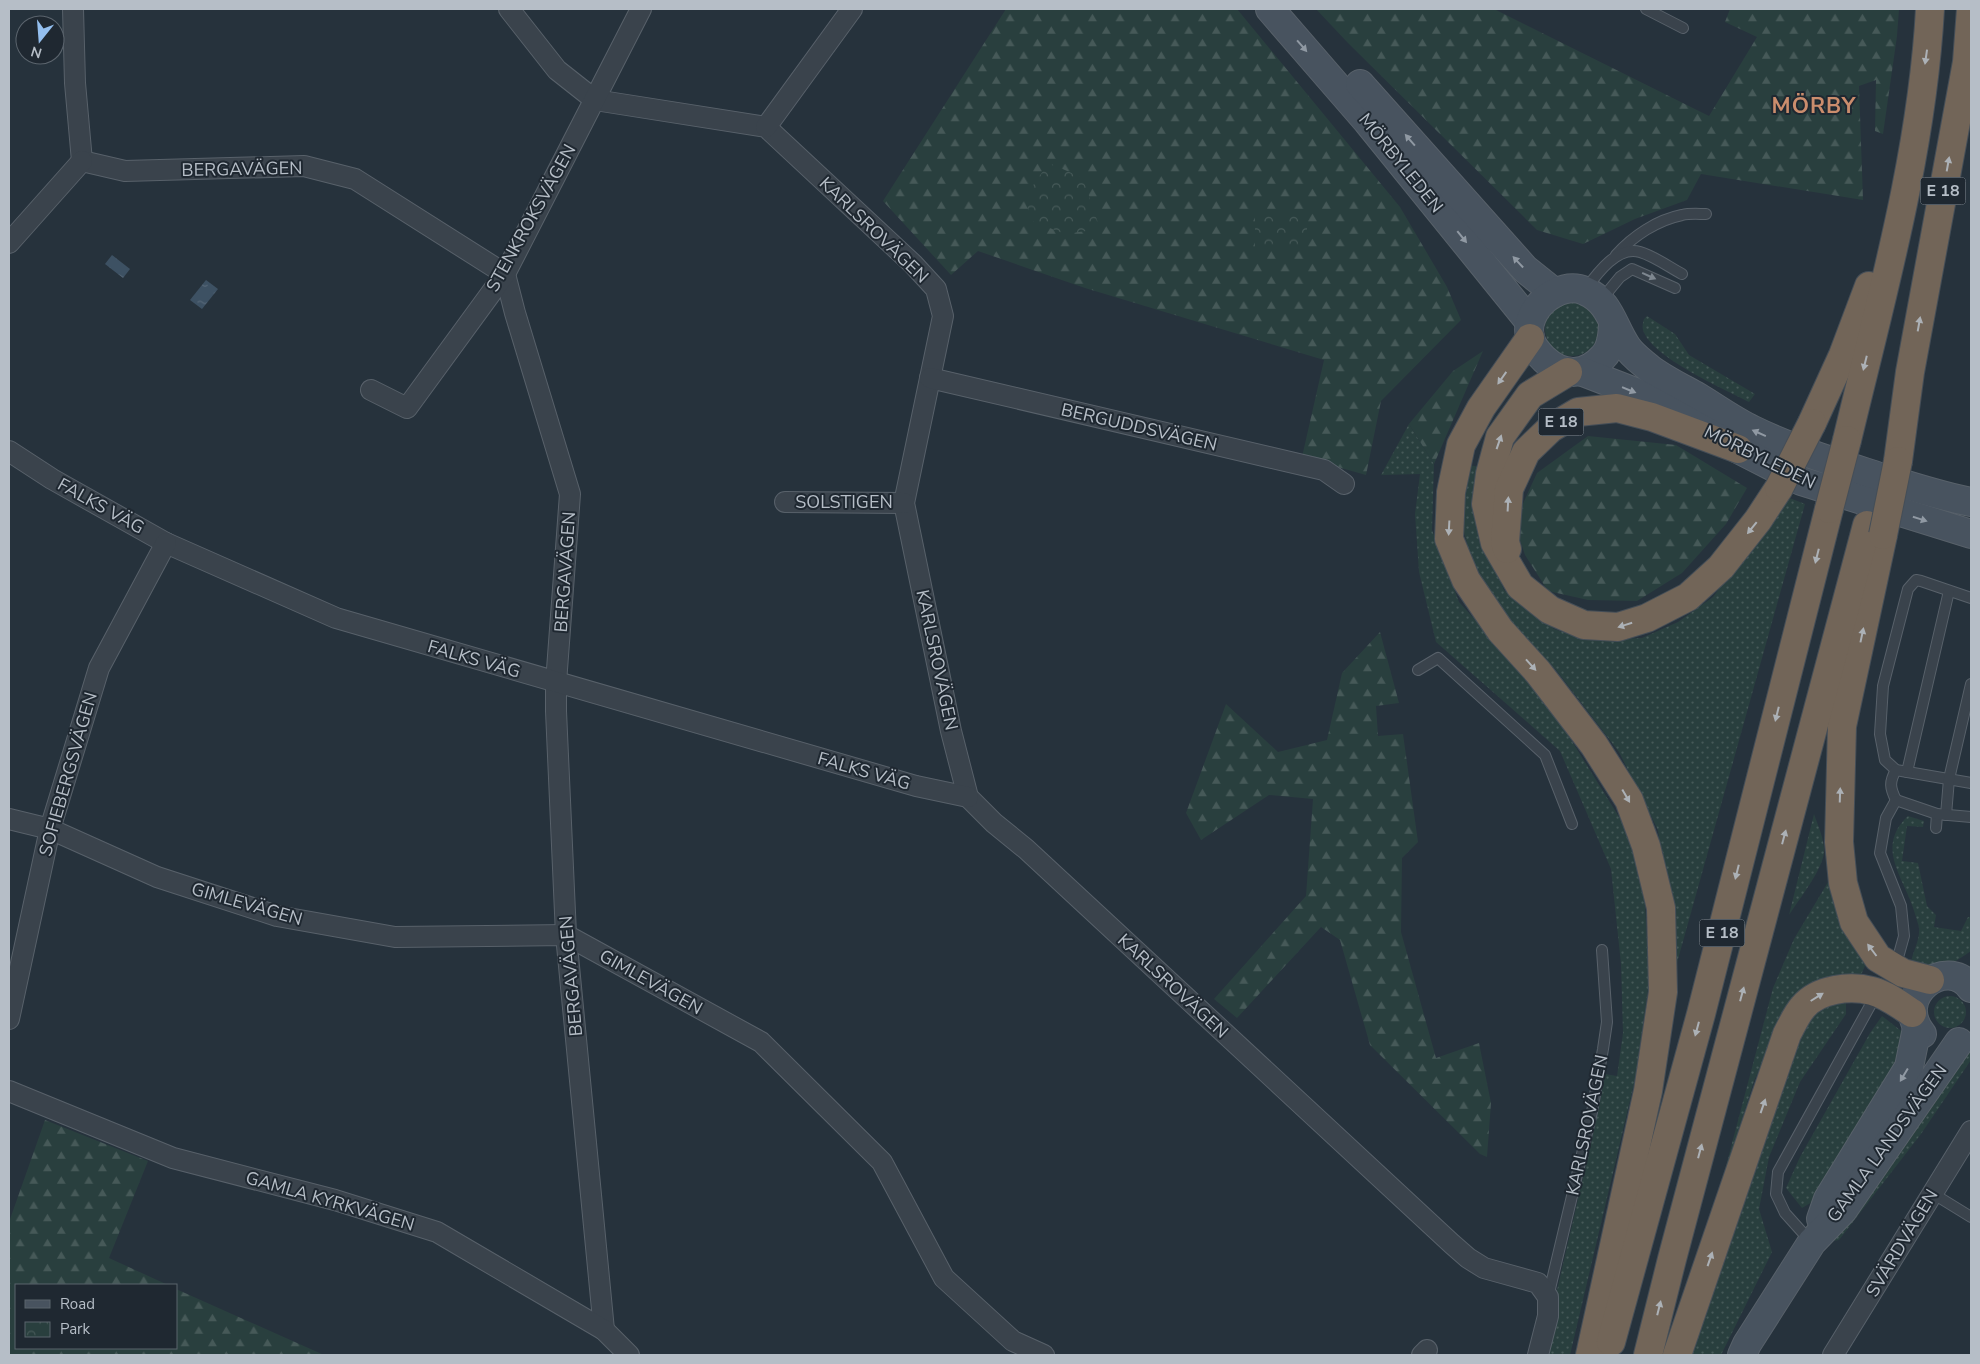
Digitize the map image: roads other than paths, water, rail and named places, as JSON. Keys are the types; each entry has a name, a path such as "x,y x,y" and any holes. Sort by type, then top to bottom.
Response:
{"highway":[{"name":"E 18","path":"1607,1355 1702,1014 1846,440 1904,196 1927,56 1930,9"},
{"name":"E 18","path":"1648,1355 1674,1249 1875,530 1910,372 1967,62 1970,9"},
{"name":"E 18","path":"1576,372 1530,395 1500,436 1490,474 1486,504 1495,543 1520,586 1550,610 1584,625 1618,627 1647,618 1688,597 1721,567 1758,520 1779,488 1812,423 1843,355 1904,196"},
{"path":"1529,330 1481,408 1462,445 1451,492 1449,539 1466,580 1490,616 1500,630 1538,672 1594,745 1629,800 1646,846 1661,908 1663,992 1648,1091 1590,1355"},
{"name":"E 18","path":"1520,586 1505,542 1508,488 1526,452 1551,428 1578,412 1617,408 1652,417 1738,449"},
{"path":"1875,530 1842,726 1839,842 1842,874 1854,922 1878,958 1903,973 1957,977"},
{"path":"1678,1355 1787,1034 1803,1007 1822,993 1847,989 1871,991 1892,1000 1915,1021"}],"street":[{"path":"9,243 82,161 75,83 74,9"},
{"path":"509,9 557,70 595,100 766,127 852,9"},
{"name":"STENKROKSVÄGEN","path":"371,390 407,408 505,274 641,9"},
{"name":"MÖRBYLEDEN","path":"1270,9 1368,121 1529,330"},
{"name":"MÖRBYLEDEN","path":"1294,9 1502,245 1525,269 1555,293"},
{"name":"KARLSROVÄGEN","path":"766,127 912,264 936,289 943,316 904,503 951,731 968,797 1468,1258 1484,1268 1538,1283 1548,1297 1548,1316 1538,1355"},
{"name":"BERGAVÄGEN","path":"82,161 126,170 304,166 355,178 505,274 570,494 556,683 566,936 604,1330"},
{"path":"1571,288 1599,304 1612,338 1604,356 1576,372 1551,366 1537,353 1529,330 1542,302 1555,293 1571,288"},
{"name":"MÖRBYLEDEN","path":"1599,304 1628,348 1651,369 1752,430 1814,456 1948,498 1971,502"},
{"name":"MÖRBYLEDEN","path":"1576,372 1635,392 1738,449 1802,481 1971,534"},
{"name":"BERGUDDSVÄGEN","path":"930,378 1324,470 1344,484"},
{"name":"FALKS VÄG","path":"9,451 52,479 166,543 336,618 916,786 968,797"},
{"name":"SOLSTIGEN","path":"785,502 904,503"},
{"name":"SOFIEBERGSVÄGEN","path":"9,1019 50,829 99,668 166,543"},
{"name":"GIMLEVÄGEN","path":"9,820 50,829 157,877 276,916 395,937 566,936 761,1042 882,1162 944,1278 1013,1340 1044,1355"},
{"name":"GAMLA LANDSVÄGEN","path":"1812,1242 1828,1199 1909,1067 1915,1021 1914,998 1920,988 1957,977"},
{"name":"GAMLA LANDSVÄGEN","path":"1915,1021 1924,1036 1936,1042 1947,1044 1965,1037"},
{"name":"GAMLA LANDSVÄGEN","path":"1742,1355 1747,1344 1812,1242 1843,1210 1965,1037"},
{"name":"GAMLA KYRKVÄGEN","path":"9,1091 173,1158 335,1200 437,1232 604,1330 628,1355"},
{"name":"SVÄRDVÄGEN","path":"1833,1355 1971,1131"}],"lane":[{"path":"1646,9 1683,28"},
{"path":"1599,304 1597,275 1626,243 1655,224 1683,215 1706,214"},
{"path":"1612,260 1624,252 1639,251 1682,274"},
{"path":"1599,304 1620,277 1632,269 1675,288"},
{"path":"1971,598 1916,580 1908,589 1883,686 1882,740 1885,760 1896,770 1971,783"},
{"path":"1907,772 1949,591"},
{"path":"1418,670 1438,658 1546,756 1572,824"},
{"path":"1936,828 1942,814 1971,684"},
{"path":"1896,770 1891,778 1890,787 1896,800 1942,814 1971,817"},
{"path":"1896,800 1886,818 1880,853 1901,906 1904,936 1898,954"},
{"name":"KARLSROVÄGEN","path":"1548,1297 1592,1112 1604,1049 1607,1022 1602,950"},
{"path":"1812,1242 1785,1213 1776,1194 1778,1172 1872,1004"},
{"path":"1932,1193 1971,1218"}],"water":[{"path":"112,255 130,269 123,278 105,264"},
{"path":"206,280 218,289 202,309 190,300"}],"district":[{"name":"MÖRBY","path":"1814,106"}]}
